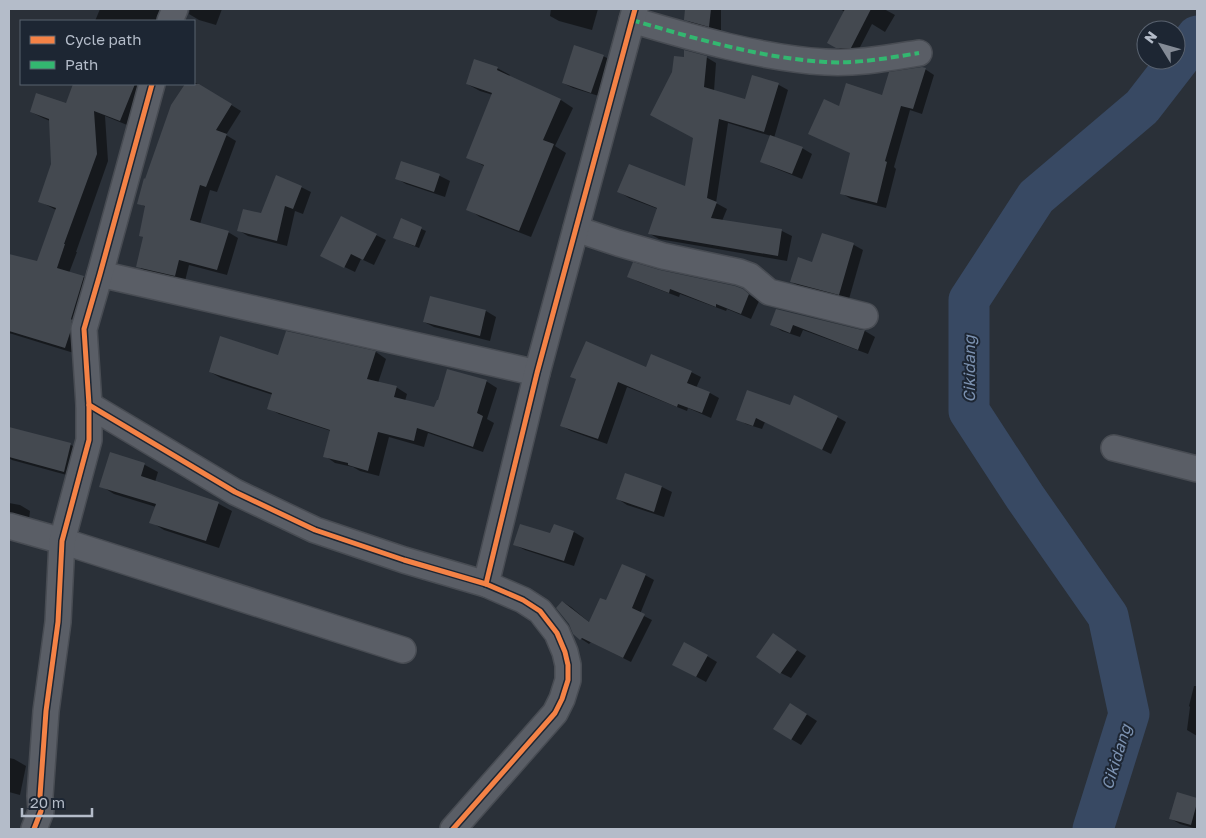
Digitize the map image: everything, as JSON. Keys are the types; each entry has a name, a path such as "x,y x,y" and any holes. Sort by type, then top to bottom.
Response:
{"street":[{"path":"486,584 537,373 633,14 711,42 772,56 825,62 871,61 919,53"},
{"path":"34,829 41,811 40,796 46,711 58,622 62,541 89,440 89,405 84,329 152,85"},
{"path":"576,229 663,256 740,272 750,276 770,292 864,316"},
{"path":"100,274 537,373"},
{"path":"89,405 235,492 315,530 404,560 486,584 523,600 540,611 557,633 565,652 568,665 568,680 562,700 556,713 453,829"},
{"path":"1114,448 1197,468"},
{"path":"9,526 62,541 403,650"}],"building":[{"path":"685,9 711,9 709,27 684,20"},
{"path":"845,9 871,9 851,48 836,48 827,43"},
{"path":"574,45 604,55 591,93 562,83"},
{"path":"684,50 707,56 704,87 745,99 752,75 779,83 764,132 719,119 707,198 717,202 711,218 782,229 778,256 648,234 657,208 617,192 629,164 685,186 693,138 650,115 672,72 674,56 684,57"},
{"path":"474,59 498,67 497,70 561,99 543,140 554,144 519,231 466,210 484,165 466,158 492,93 466,84"},
{"path":"926,68 913,109 901,106 885,161 887,162 877,203 840,194 850,153 808,134 824,99 839,106 846,83 882,95 889,72"},
{"path":"195,84 199,84 232,104 216,130 227,134 206,187 200,185 190,220 229,231 217,270 179,260 175,276 136,267 143,237 139,236 145,206 137,204 144,178 171,105 184,85"},
{"path":"73,85 135,85 120,121 94,111 97,154 57,268 84,276 71,319 70,333 65,348 9,331 9,254 37,261 56,208 38,202 51,164 49,119 30,112 36,93 66,103"},
{"path":"770,135 803,147 792,174 760,162"},
{"path":"401,161 440,174 434,192 395,179"},
{"path":"276,175 302,186 293,209 285,206 277,241 237,231 243,209 261,213"},
{"path":"341,216 377,234 363,260 351,254 344,268 320,256"},
{"path":"401,218 422,227 415,246 393,238"},
{"path":"822,233 854,243 839,295 790,282 798,257 812,262"},
{"path":"633,262 660,270 735,286 749,294 741,314 716,304 716,307 670,289 669,293 627,277"},
{"path":"430,296 486,310 480,336 423,322"},
{"path":"776,309 865,330 858,350 793,325 790,333 770,325"},
{"path":"286,331 376,351 367,379 397,386 394,397 434,407 438,400 447,369 487,380 477,413 483,416 473,447 417,428 414,441 378,432 368,471 348,465 348,463 323,457 330,430 267,409 272,393 209,372 220,336 278,355"},
{"path":"586,341 646,367 651,354 692,371 687,383 710,392 702,413 678,404 677,407 618,382 598,439 560,426 576,379 570,377"},
{"path":"747,390 790,405 794,395 838,416 822,450 756,418 753,426 736,420"},
{"path":"9,427 71,443 64,472 9,457"},
{"path":"110,452 145,463 141,476 219,502 206,541 149,523 156,504 99,487"},
{"path":"625,473 662,486 654,512 616,499"},
{"path":"520,524 550,533 554,524 574,531 564,561 513,545"},
{"path":"622,564 646,574 632,608 645,614 623,658 582,638 580,640 573,634 569,624 556,608 562,601 589,622 600,598 606,600"},
{"path":"773,633 797,650 780,674 756,657"},
{"path":"684,642 708,655 696,677 672,665"},
{"path":"790,703 807,714 791,740 773,729"},
{"path":"1177,792 1197,798 1191,825 1169,819"}],"waterway":[{"name":"Cikidang","path":"1093,829 1129,714 1108,616 1025,497 969,411 969,300 1036,197 1142,107 1197,36"}],"marked path":[{"path":"632,20 752,52 801,60 849,62 919,53"}],"cycle path":[{"path":"486,584 537,373 635,9"},
{"path":"34,829 41,811 40,796 46,711 58,622 62,541 89,440 89,405 84,329 152,85"},
{"path":"89,405 235,492 315,530 404,560 486,584 523,600 540,611 557,633 565,652 568,665 568,680 562,699 555,713 453,829"}]}
